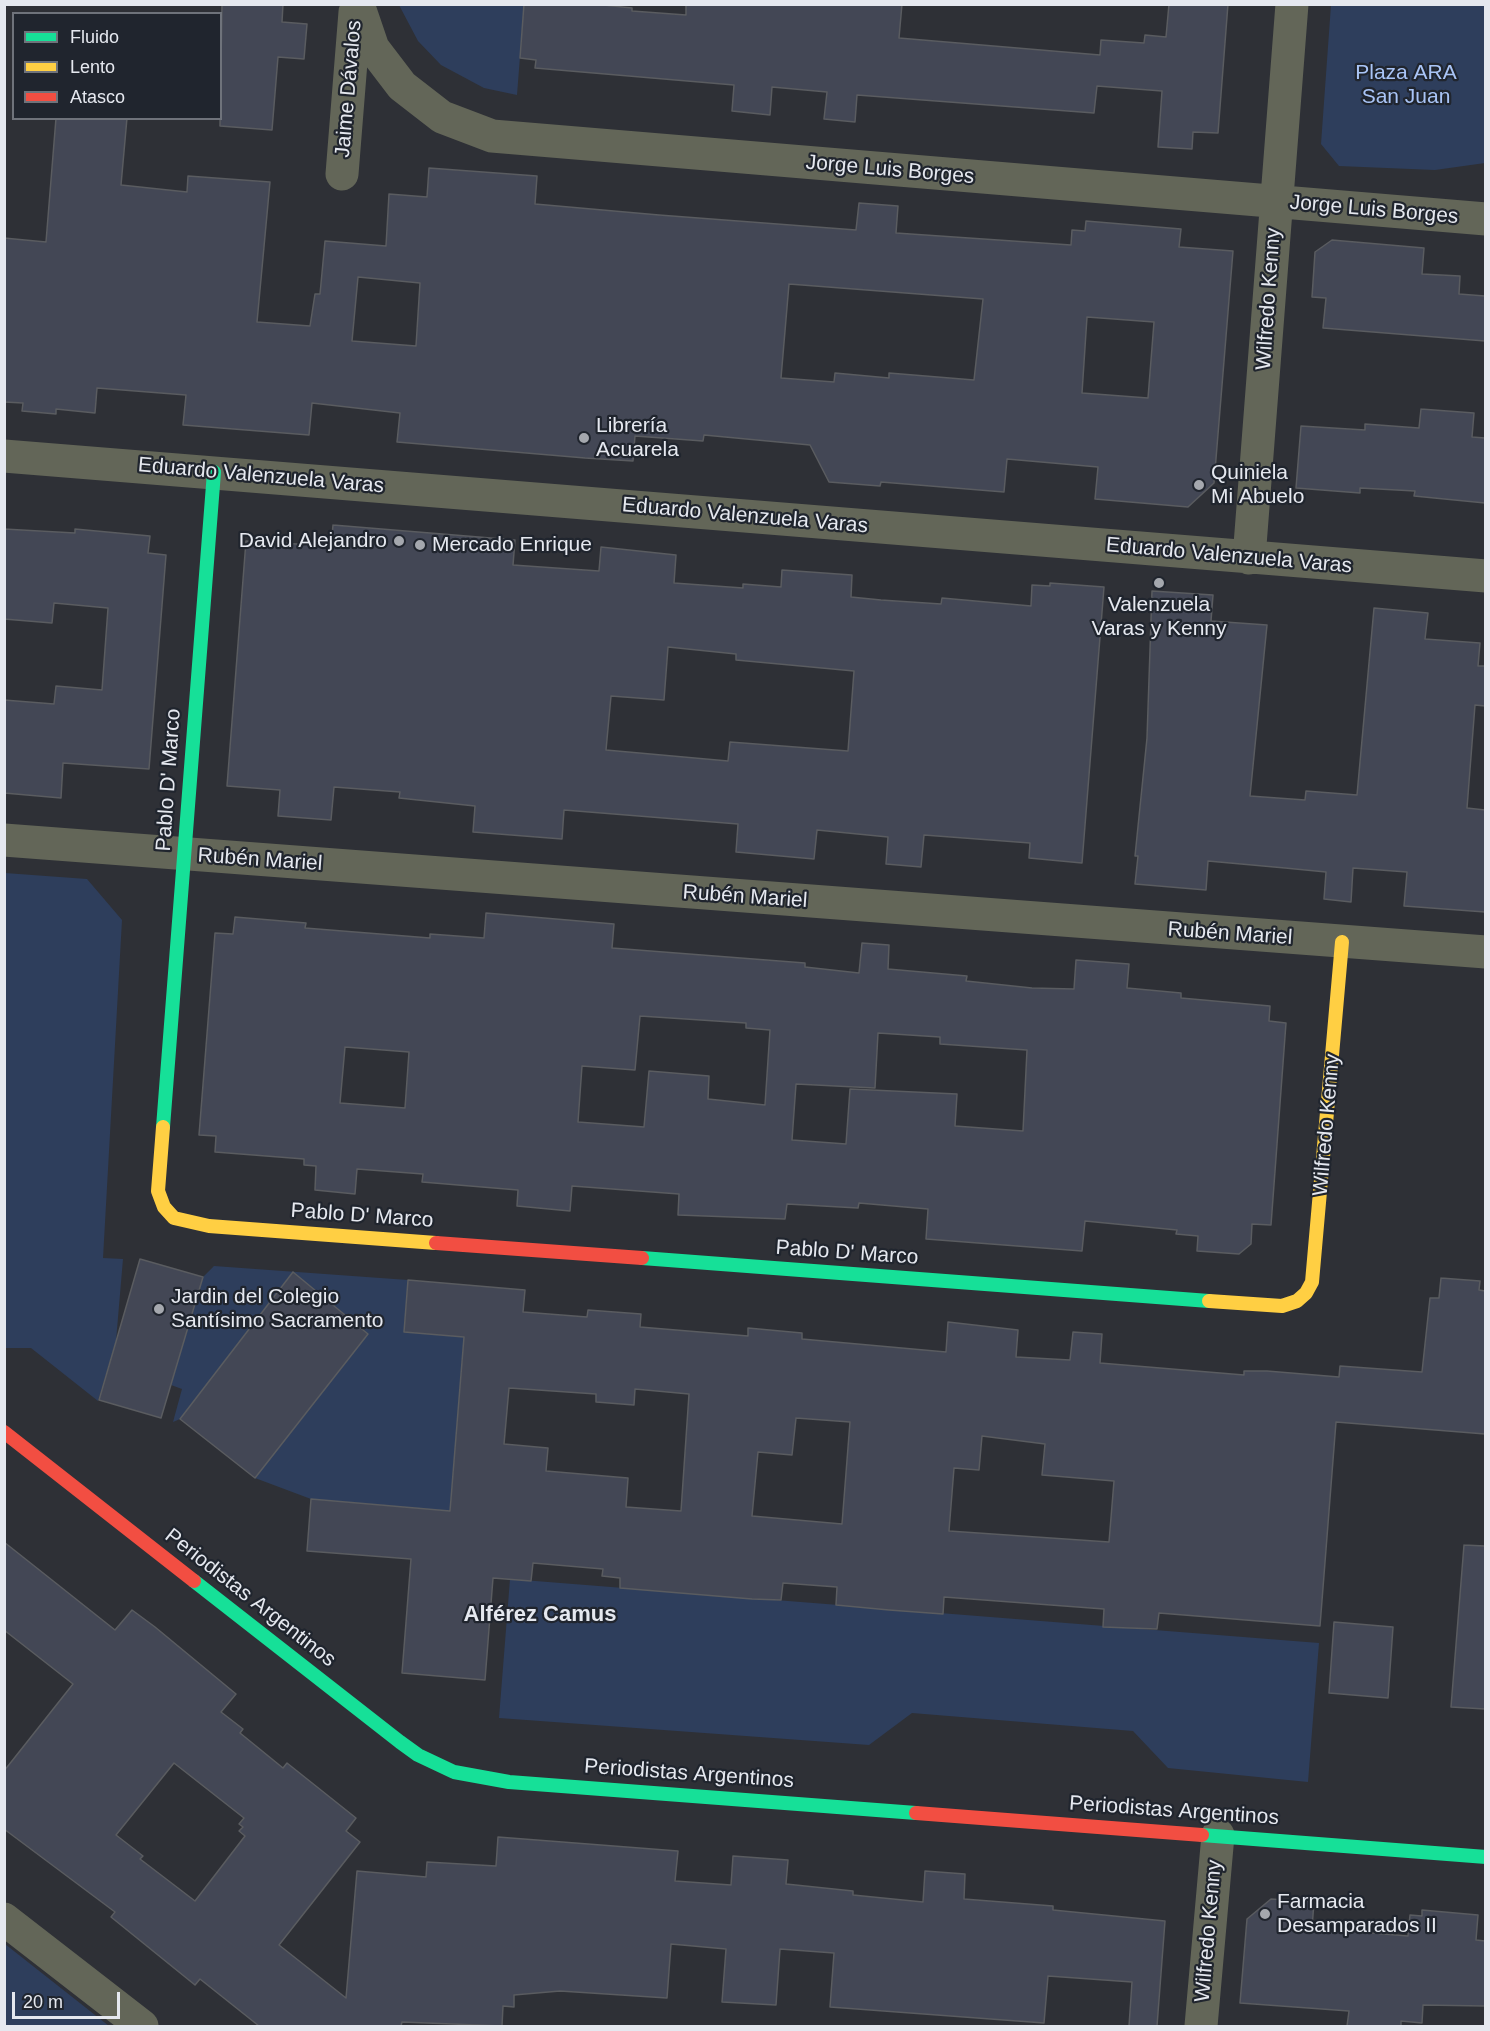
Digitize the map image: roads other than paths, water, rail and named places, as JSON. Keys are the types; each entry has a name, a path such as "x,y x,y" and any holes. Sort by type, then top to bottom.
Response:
{"street":[{"name":"Jaime Dávalos","path":"342,174 357,4"},
{"name":"Jorge Luis Borges","path":"357,4 373,48 402,86 442,117 492,136 1485,219"},
{"name":"Wilfredo Kenny","path":"1249,558 1292,4"},
{"name":"Eduardo Valenzuela Varas","path":"4,456 1485,576"},
{"name":"Pablo D' Marco","path":"214,472 158,1191 164,1207 174,1218 209,1226 1264,1306 1282,1306 1297,1301"},
{"name":"Rubén Mariel","path":"4,840 1485,952"},
{"name":"Wilfredo Kenny","path":"1297,1301 1312,1282 1315,1268 1342,942"},
{"name":"Periodistas Argentinos","path":"4,1432 400,1742 418,1755 454,1772 509,1782 1485,1857"},
{"name":"Wilfredo Kenny","path":"1201,2026 1218,1835"},
{"path":"4,1919 142,2026"}],"place":[{"name":"Librería Acuarela","path":"584,438"},
{"name":"Quiniela Mi Abuelo","path":"1199,485"},
{"name":"David Alejandro","path":"399,541"},
{"name":"Mercado Enrique","path":"420,545"},
{"name":"Valenzuela Varas y Kenny","path":"1159,583"},
{"name":"Jardin del Colegio Santísimo Sacramento","path":"159,1309"},
{"name":"Farmacia Desamparados II","path":"1265,1914"}],"district":[{"name":"Alférez Camus","path":"540,1615"}],"park label":[{"name":"Plaza ARA San Juan","path":"1406,85"}]}
